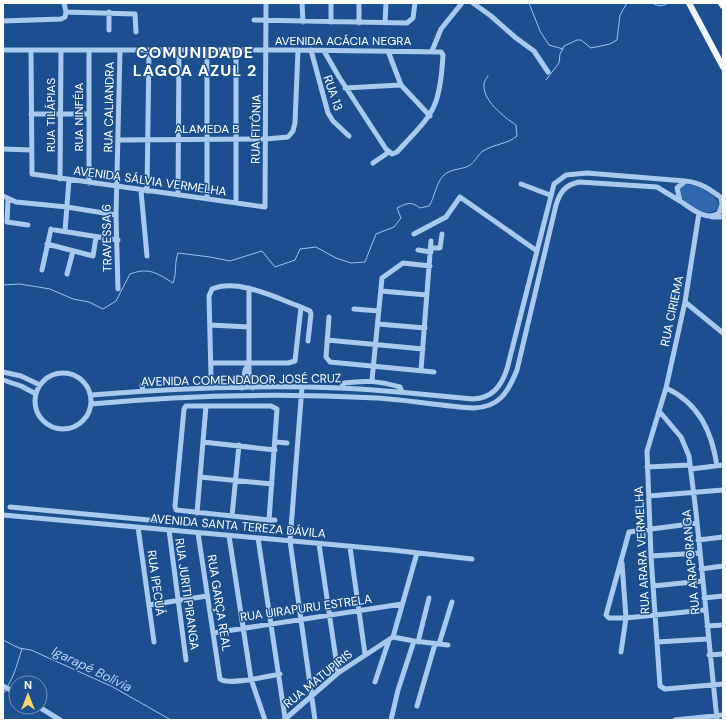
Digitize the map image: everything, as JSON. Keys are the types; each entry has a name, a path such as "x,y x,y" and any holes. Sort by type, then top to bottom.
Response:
{"main road":[{"path":"689,3 723,67"}],"street":[{"path":"3,21 61,19 65,17 66,12 64,3"},
{"name":"RUA FITÔNIA","path":"265,207 266,3"},
{"path":"302,3 303,22"},
{"path":"331,3 331,22"},
{"path":"359,3 359,23"},
{"path":"385,23 386,3"},
{"path":"254,20 405,23 411,22 415,3"},
{"path":"432,51 441,29 462,3"},
{"path":"472,3 491,16 516,38 534,51 548,72"},
{"path":"66,12 109,12 135,14 136,32"},
{"path":"109,12 109,30"},
{"name":"AVENIDA ACÁCIA NEGRA","path":"3,50 432,51 442,53 440,91 436,106 430,116"},
{"path":"3,149 31,150 31,50"},
{"name":"RUA NINFÉIA","path":"89,50 89,183"},
{"path":"147,191 149,50"},
{"name":"ALAMEDA B","path":"119,140 236,140 285,138 293,131 295,123 298,50"},
{"name":"RUA 13","path":"310,50 328,113 333,121 349,136"},
{"path":"324,50 346,88 391,153"},
{"name":"RUA TILÁPIAS","path":"60,179 61,51"},
{"name":"RUA CALIANDRA","path":"117,187 120,51"},
{"path":"178,195 179,51"},
{"path":"207,51 207,198"},
{"path":"236,51 236,203"},
{"path":"373,164 391,153 430,116 401,85 388,51"},
{"path":"346,88 401,85"},
{"path":"31,114 89,114"},
{"name":"AVENIDA SÁLVIA VERMELHA","path":"31,150 32,174 141,191 207,198 265,207"},
{"name":"AVENIDA COMENDADOR JOSÉ CRUZ","path":"90,395 136,389 143,391 302,387 402,392 473,399 484,398 500,386 507,369 550,195 556,182 566,176 574,174 655,177 700,184 722,199"},
{"path":"65,231 69,180"},
{"path":"680,201 677,188 685,181"},
{"name":"AVENIDA COMENDADOR JOSÉ CRUZ","path":"91,404 230,396 301,396 379,399 481,408 495,403 508,391 517,370 556,205 562,192 572,183 579,182 653,186 667,192 699,213 710,216"},
{"path":"521,184 550,195"},
{"name":"TRAVESSA 6","path":"117,187 116,215 118,240 118,289"},
{"path":"141,191 147,256"},
{"path":"28,225 7,222 5,197 16,202 67,207 116,215"},
{"path":"414,234 446,217 458,197 460,197 536,251"},
{"path":"710,216 720,210 722,199"},
{"name":"RUA CIRIEMA","path":"659,411 666,388 685,302 699,213"},
{"path":"710,216 723,218"},
{"path":"42,270 47,244 53,229 118,240"},
{"path":"418,250 440,248 442,234"},
{"path":"47,244 94,256 96,237"},
{"path":"421,370 432,241"},
{"path":"67,274 73,251"},
{"path":"372,380 382,278 403,263 430,266"},
{"name":"AVENIDA COMENDADOR JOSÉ CRUZ","path":"211,377 210,291 214,288 223,287 249,288"},
{"path":"253,388 249,363 249,288 311,312 308,341"},
{"path":"381,291 427,295"},
{"path":"685,302 723,332"},
{"path":"212,363 295,362 301,307"},
{"path":"354,309 379,311"},
{"path":"328,317 326,357 330,362 434,372"},
{"path":"378,324 425,328"},
{"path":"210,325 249,327"},
{"path":"327,340 423,348"},
{"path":"242,388 245,370 249,363"},
{"path":"3,372 21,376 40,385"},
{"path":"69,374 83,381 90,395 91,404 87,416 78,425 67,429 58,429 46,424 38,414 35,406 36,394 40,385 53,375 69,374"},
{"path":"3,380 21,386 36,394"},
{"path":"341,388 344,383 372,380 400,387 402,392"},
{"path":"142,385 143,391"},
{"path":"302,387 290,542 315,720"},
{"path":"666,388 682,396 700,415 712,439 717,466"},
{"path":"230,396 230,406"},
{"path":"269,520 278,412 276,407 240,403 230,406 188,406 184,409 174,506 178,511 269,520 275,520"},
{"path":"196,513 206,406"},
{"name":"RUA ARARA VERMELHA","path":"659,411 649,444 647,467 659,683 661,688 713,685"},
{"name":"RUA ARAPORANGA","path":"659,411 684,442 691,467 716,718"},
{"path":"203,442 275,450"},
{"path":"276,442 287,443"},
{"path":"232,516 239,446"},
{"path":"647,467 723,465"},
{"path":"200,477 272,484"},
{"path":"649,496 723,490"},
{"path":"10,507 160,521"},
{"name":"AVENIDA SANTA TEREZA DÁVILA","path":"3,515 472,559"},
{"path":"697,523 631,531 628,535 606,615 609,618 626,618 705,610"},
{"name":"RUA IPECUÁ","path":"138,527 154,642"},
{"name":"RUA JURITI PIRANGA","path":"169,530 186,660"},
{"name":"RUA GARÇA REAL","path":"198,533 220,677 223,681 251,679"},
{"path":"229,536 251,679 265,720"},
{"path":"698,540 723,537"},
{"path":"258,538 280,674 284,719"},
{"path":"319,544 328,616 338,672"},
{"path":"350,547 365,654"},
{"path":"651,556 700,552"},
{"path":"374,682 391,638 417,553"},
{"path":"621,652 626,618 622,558"},
{"path":"701,569 723,566"},
{"path":"653,586 702,581"},
{"path":"149,605 207,596"},
{"path":"704,598 723,596"},
{"path":"391,720 398,690 416,642 429,598"},
{"path":"417,706 452,602"},
{"name":"RUA UIRAPURU ESTRELA","path":"213,633 402,604"},
{"path":"707,626 723,625"},
{"path":"391,638 448,645"},
{"name":"RUA MATUPIRIS","path":"284,719 338,672 391,638"},
{"path":"657,642 707,639"},
{"path":"710,656 723,654"},
{"path":"251,679 280,674"},
{"path":"713,685 723,684"},
{"path":"48,713 60,720"},
{"path":"674,720 716,718 723,714"}],"shaded area":[{"path":"685,184 695,186 715,198 718,202 717,209 712,212 707,212 690,206 678,193 680,186"}],"waterway":[{"path":"529,3 540,31 549,45 563,49"},
{"path":"546,80 559,63 560,54 564,46 577,40 581,40 591,48 610,44 617,40 620,15 627,3"},
{"path":"652,3 660,6 668,3"},
{"path":"3,285 20,284 50,289 73,299 89,302 103,309 116,301 130,274 142,271 153,272 173,283 178,253 230,261 262,251 275,267 295,260 300,249 316,247 336,258 351,263 365,262 376,234 394,227 401,218 397,208 409,204 414,204 420,208 429,206 443,176 451,171 469,166 483,151 509,141 517,136 516,125 500,113 486,96 484,84 488,76"},
{"name":"Igarapé Bolívia","path":"3,640 19,648 31,650 113,687 171,720"},
{"path":"7,687 14,673 22,649"},
{"path":"3,694 6,690"}],"district":[{"name":"COMUNIDADE LAGOA AZUL 2","path":"195,61"}]}
